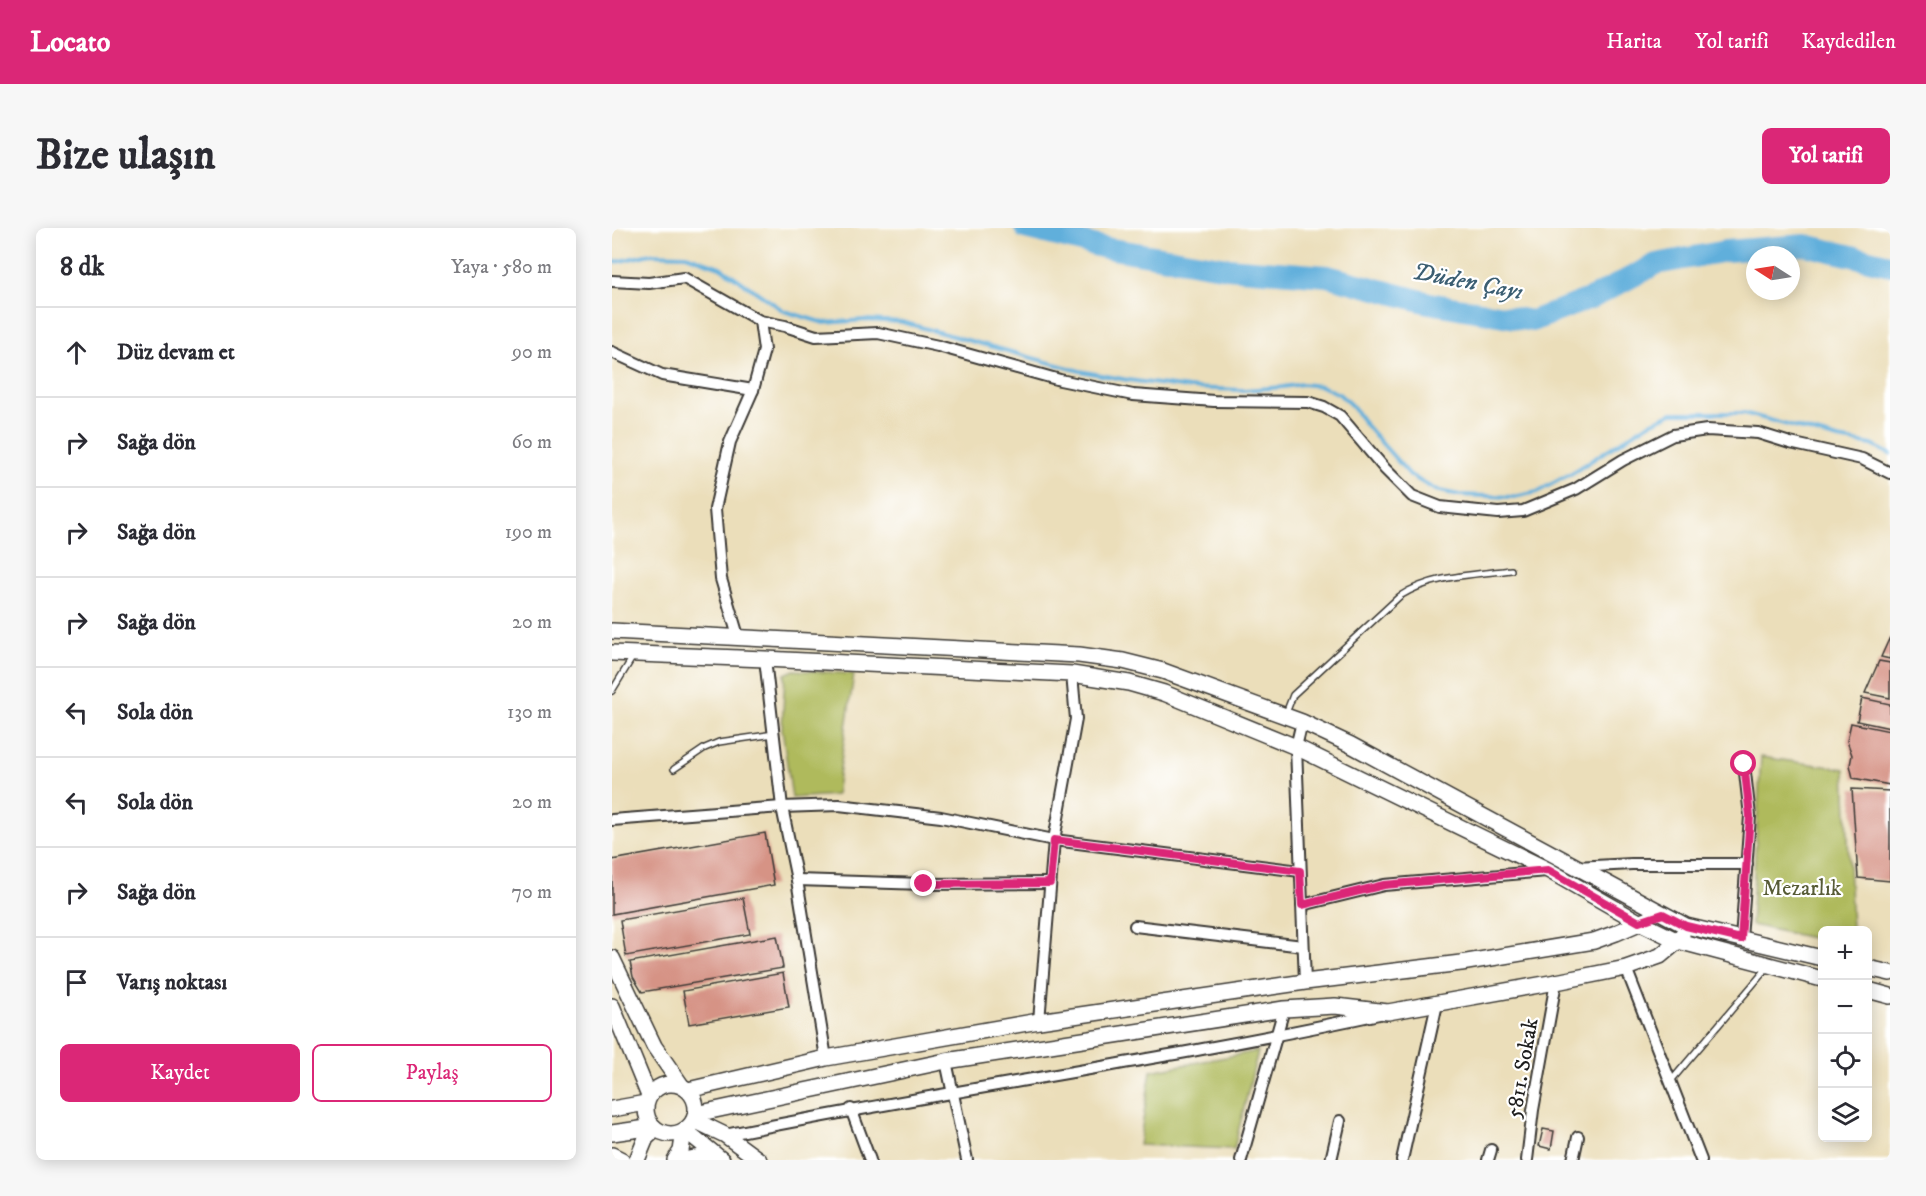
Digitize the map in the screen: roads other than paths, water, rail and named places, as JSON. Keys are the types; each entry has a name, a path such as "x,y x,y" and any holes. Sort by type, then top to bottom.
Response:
{"street":[{"path":"612,281 649,283 684,278 760,321 816,336 878,333 938,346 1060,380 1133,395 1214,401 1308,402 1324,407 1340,416 1385,469 1412,496 1440,507 1498,513 1523,511 1576,489 1623,460 1673,435 1707,430 1758,433 1790,443 1862,459 1890,473"},
{"path":"738,636 722,579 715,509 730,442 753,390 764,350 760,321"},
{"path":"612,352 662,375 753,390"},
{"path":"612,631 1079,655 1123,661 1163,671 1302,722 1351,745 1686,926 1818,957"},
{"path":"612,653 1072,674 1129,682 1164,693 1296,747 1548,870 1639,922 1678,941 1818,978"},
{"path":"765,659 782,807 797,880 826,1058"},
{"path":"1039,1022 1054,840 1076,719 1072,674"},
{"path":"1302,722 1296,747 1305,982"},
{"path":"1741,939 1750,816 1744,764"},
{"path":"612,820 782,807 839,806 941,817 1054,840 1300,871"},
{"path":"1576,867 1632,864 1747,864"},
{"path":"1302,905 1384,885 1548,870"},
{"path":"797,880 924,884 1050,883"},
{"path":"612,1109 648,1099 660,1086 674,1083 685,1088 826,1058 1039,1022 1305,982 1461,963 1593,940 1663,914"},
{"path":"1135,926 1303,946"},
{"path":"725,1135 851,1109 1276,1036 1388,1012 1626,968 1660,956 1678,941 1686,926"},
{"path":"612,958 654,1047 693,1097 696,1105 681,1151 675,1160"},
{"path":"1626,968 1701,1160"},
{"path":"1872,969 1890,973"},
{"name":"5811. Sokak","path":"1527,1160 1533,1110 1556,982"},
{"path":"1872,991 1890,996"},
{"path":"1402,1160 1437,1004"},
{"path":"612,1006 648,1099 647,1117 655,1128"},
{"path":"612,1133 655,1128 670,1134 690,1124 946,1061 1284,1009 1335,1006 1388,1012"},
{"path":"1240,1160 1284,1009"},
{"path":"946,1061 967,1160"},
{"path":"851,1109 870,1160"},
{"path":"1331,1160 1340,1121"},
{"path":"690,1124 725,1135 759,1160"},
{"path":"690,1124 722,1160"},
{"path":"638,1160 646,1138 655,1128"},
{"path":"1573,1160 1578,1137"},
{"path":"612,1155 622,1160"},
{"path":"685,1160 704,1156 722,1160"}],"lane":[{"path":"1285,716 1293,695 1410,589 1436,580 1511,570"},
{"path":"612,691 634,654"},
{"path":"674,770 705,748 719,742 774,734"},
{"path":"1671,1081 1770,965"}],"waterway":[{"name":"Düden Çayı","path":"1025,228 1106,248 1227,268 1327,276 1429,303 1532,321 1594,297 1656,264 1726,251 1805,245 1890,265"},
{"path":"612,263 650,254 686,255 720,267 784,311 824,323 865,320 902,322 1080,371 1128,380 1189,388 1243,390 1302,384 1321,386 1339,394 1353,407 1364,423 1410,475 1435,490 1459,495 1514,497 1537,492 1572,473 1648,424 1672,413 1744,413 1838,439 1872,445 1890,454"}],"park label":[{"name":"Mezarlık","path":"1802,887"}]}
